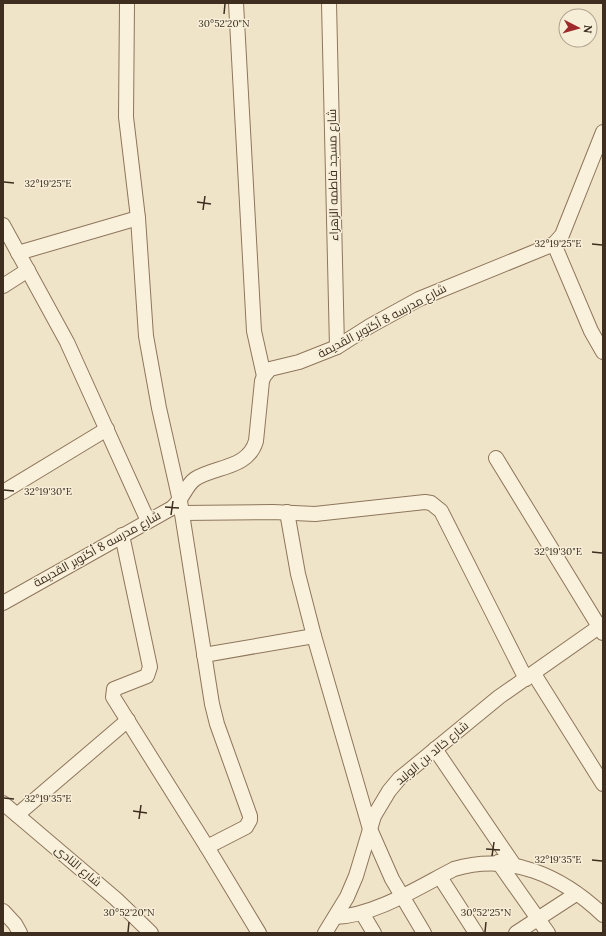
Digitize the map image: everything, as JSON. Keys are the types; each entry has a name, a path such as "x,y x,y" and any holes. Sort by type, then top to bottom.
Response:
{"street":[{"path":"127,3 126,117 138,218 147,343 181,507 204,655 217,724 250,820 246,827 207,847"},
{"path":"236,3 254,330 264,376"},
{"name":"شارع مسجد فاطمه الزهراء","path":"329,3 337,347"},
{"path":"603,132 562,235 554,244 591,331 603,352"},
{"path":"18,253 138,218"},
{"path":"3,225 67,342 148,521"},
{"name":"شارع مدرسه 8 أكتوبر القديمة","path":"3,603 172,508 181,507 189,485 196,478 241,461 251,453 256,441 264,376 274,367 299,362 337,347 370,326 419,300 554,244"},
{"path":"3,286 28,270"},
{"path":"3,492 107,428"},
{"path":"496,458 602,628"},
{"path":"181,507 327,513 425,502 436,506 441,511 530,676 603,784"},
{"path":"287,512 298,574 314,636 370,829 383,861 401,896 424,933"},
{"path":"122,535 150,667 147,676 116,688 113,690 113,696 259,933"},
{"name":"شارع خالد بن الوليد","path":"325,933 336,917 356,876 370,829 380,804 389,791 410,768 499,697 602,628"},
{"path":"204,655 314,636"},
{"path":"17,815 128,720"},
{"path":"435,749 514,865"},
{"name":"شارع النادى","path":"3,803 116,899 151,933"},
{"path":"498,862 548,933"},
{"path":"336,917 362,914 469,865 498,862 514,865 550,878 576,894 603,915"},
{"path":"440,877 476,933"},
{"path":"516,933 576,894"},
{"path":"3,911 15,924 20,933"},
{"path":"362,914 374,933"}]}
